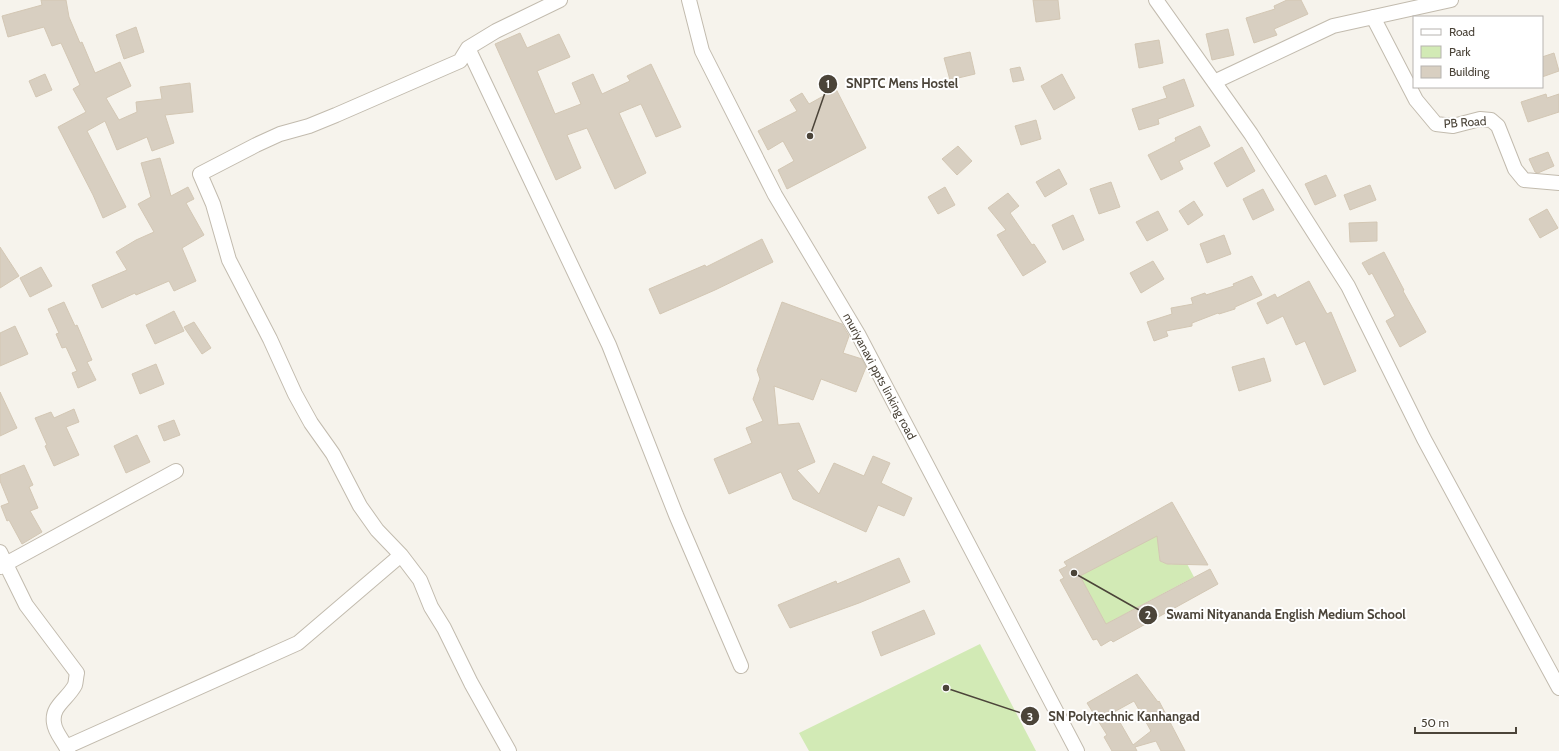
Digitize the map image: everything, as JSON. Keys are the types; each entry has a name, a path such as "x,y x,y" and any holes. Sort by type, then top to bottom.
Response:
{"street":[{"path":"509,751 471,683 444,628 431,607 420,580 401,555 377,530 360,506 347,483 334,454 311,423 295,394 270,339 229,260 213,204 200,174 256,144 336,115 460,60 468,48 496,31 560,0"},
{"name":"muriyanavi ppts linking road","path":"689,0 702,51 775,195 858,334 1077,751"},
{"path":"1156,0 1251,134 1348,286 1424,439 1559,688"},
{"path":"1214,82 1332,26 1451,0"},
{"name":"PB Road","path":"1373,17 1416,100 1436,124 1453,126 1480,119 1491,120 1498,126 1515,169 1524,180 1559,183"},
{"path":"468,48 609,345 676,515 741,666"},
{"path":"176,471 2,561 26,604 77,673 75,685 63,701 56,707 53,721 56,731 67,749 298,643 401,555"}],"green space":[{"path":"1166,530 1165,545 1159,551 1160,561 1167,564 1172,564 1185,560 1194,577 1106,624 1080,576"},
{"path":"980,644 1036,751 809,751 799,733"}],"building":[{"path":"41,0 66,0 69,17 80,43 82,42 95,73 120,62 131,86 106,98 119,120 137,112 136,102 162,99 160,87 190,83 193,112 165,115 174,143 152,151 147,137 117,150 105,121 87,131 126,207 103,218 93,195 58,127 86,112 73,89 80,85 61,43 52,46 44,27 8,37 2,16 42,5"},
{"path":"1033,0 1058,0 1060,19 1036,22"},
{"path":"1287,0 1301,0 1308,14 1274,29 1277,35 1254,43 1246,18 1275,9 1274,6"},
{"path":"136,27 144,52 124,59 116,35"},
{"path":"1228,29 1234,55 1212,60 1206,34"},
{"path":"520,33 527,48 559,34 570,57 537,71 555,114 581,104 572,83 593,74 602,94 630,81 627,76 651,64 681,127 656,137 641,104 619,113 646,173 615,189 587,128 567,135 581,168 556,180 495,44"},
{"path":"1159,40 1163,63 1139,68 1135,44"},
{"path":"970,52 975,74 950,80 944,58"},
{"path":"1554,53 1559,71 1543,77 1543,57"},
{"path":"1020,67 1024,80 1013,82 1010,69"},
{"path":"45,74 52,90 36,97 29,81"},
{"path":"1062,74 1075,98 1054,110 1041,86"},
{"path":"1184,79 1194,106 1158,119 1159,124 1139,130 1132,109 1167,98 1163,87"},
{"path":"836,89 866,148 787,189 778,170 794,161 783,141 768,150 758,131 797,111 790,100 802,93 809,104"},
{"path":"1546,94 1547,98 1559,94 1559,112 1528,122 1521,102"},
{"path":"1036,120 1041,139 1021,145 1015,126"},
{"path":"1200,126 1210,146 1179,161 1183,169 1161,180 1148,155 1176,141 1175,138"},
{"path":"958,146 972,161 957,175 942,159"},
{"path":"1242,147 1255,171 1227,187 1214,163"},
{"path":"1548,152 1554,166 1538,173 1535,172 1529,159"},
{"path":"160,158 171,196 188,187 194,199 186,203 204,235 182,248 196,281 174,291 169,281 136,295 135,293 102,308 92,285 127,270 116,252 136,240 154,232 138,204 151,197 141,163"},
{"path":"1059,169 1067,184 1045,197 1036,182"},
{"path":"1326,175 1336,196 1315,205 1305,184"},
{"path":"1111,182 1120,207 1099,214 1090,189"},
{"path":"1370,185 1376,200 1350,210 1344,195"},
{"path":"945,187 955,205 938,214 928,197"},
{"path":"1263,189 1274,210 1253,220 1243,199"},
{"path":"1008,193 1019,206 1010,213 1032,245 1034,244 1046,262 1023,276 997,235 1006,230 988,208"},
{"path":"1194,201 1203,215 1188,225 1179,211"},
{"path":"1547,209 1558,228 1540,238 1529,219"},
{"path":"1158,211 1168,230 1147,241 1136,222"},
{"path":"1073,215 1084,240 1063,250 1052,225"},
{"path":"1377,222 1377,241 1350,242 1349,223"},
{"path":"1224,235 1231,254 1207,263 1200,244"},
{"path":"762,239 773,262 660,314 649,289 705,265 706,267"},
{"path":"0,247 19,276 0,288"},
{"path":"1384,252 1404,290 1403,291 1426,332 1400,347 1386,321 1395,316 1372,273 1369,275 1362,263"},
{"path":"1153,261 1164,279 1141,293 1130,273"},
{"path":"41,267 52,286 30,297 20,278"},
{"path":"1252,276 1262,295 1235,307 1235,309 1219,314 1218,313 1192,323 1192,326 1166,331 1168,336 1154,341 1147,322 1172,314 1171,308 1193,304 1191,298 1234,286 1233,284"},
{"path":"1309,281 1327,314 1331,312 1356,371 1324,385 1305,341 1296,345 1283,316 1267,324 1257,303 1275,294 1277,298"},
{"path":"64,302 75,326 77,325 92,360 87,362 96,380 78,388 72,373 77,371 66,347 62,348 56,334 59,333 48,309"},
{"path":"782,302 842,324 849,336 843,353 862,359 866,367 856,392 821,379 813,400 774,386 778,425 799,423 815,462 797,470 819,494 834,463 864,476 873,456 890,463 881,483 912,498 904,516 878,505 866,532 793,499 781,472 729,494 714,459 752,443 746,428 763,421 753,399 760,379 757,370"},
{"path":"174,311 184,331 155,344 146,325"},
{"path":"194,322 211,348 202,354 184,327"},
{"path":"15,326 28,354 0,366 0,333"},
{"path":"1264,358 1271,381 1239,391 1232,367"},
{"path":"156,364 164,384 140,394 132,374"},
{"path":"0,392 17,428 0,436"},
{"path":"74,409 79,422 66,427 79,455 54,466 45,446 47,445 35,418 51,412 54,418"},
{"path":"174,420 180,435 164,441 158,426"},
{"path":"137,435 150,462 126,473 114,446"},
{"path":"24,465 33,485 29,487 38,508 30,511 42,532 22,544 9,520 7,521 1,506 9,503 0,481 0,475"},
{"path":"1172,502 1208,565 1167,564 1160,561 1157,536 1080,576 1106,624 1210,569 1218,584 1113,642 1111,640 1101,646 1097,639 1093,640 1060,580 1064,578 1059,570 1067,566 1064,562"},
{"path":"899,558 910,582 859,603 790,628 778,605 836,581 837,584"},
{"path":"924,610 935,634 881,656 872,632"},
{"path":"1137,674 1158,702 1159,701 1185,751 1161,751 1156,741 1135,747 1137,751 1112,751 1104,737 1107,735 1087,703","holes":["1134,701 1151,731 1133,745 1114,712"]}],"place":[{"name":"SNPTC Mens Hostel","path":"810,136"},
{"name":"Swami Nityananda English Medium School","path":"1074,573"},
{"name":"SN Polytechnic Kanhangad","path":"946,688"}]}
